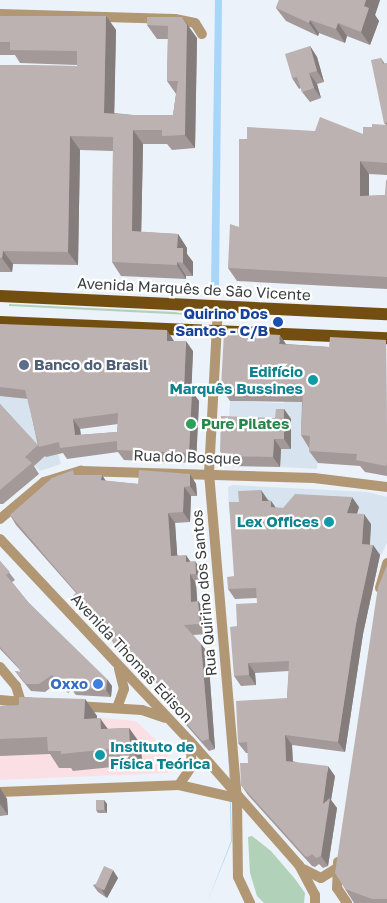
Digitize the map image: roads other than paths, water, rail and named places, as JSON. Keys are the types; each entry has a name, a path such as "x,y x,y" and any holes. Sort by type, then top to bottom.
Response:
{"main road":[{"name":"Avenida Marquês de São Vicente","path":"0,296 387,314"},
{"path":"0,322 387,338"}],"street":[{"path":"0,14 175,19 195,23 202,34"},
{"name":"Rua Quirino dos Santos","path":"218,307 209,473 237,798 238,877 250,903"},
{"name":"Rua do Bosque","path":"0,519 44,482 63,474 105,470 346,480 387,487"},
{"name":"Avenida Thomas Edison","path":"0,539 190,741 237,798 301,867 315,894 315,903"},
{"path":"377,603 387,563"},
{"path":"117,663 124,689 118,708"},
{"path":"0,667 16,686 21,702"},
{"path":"0,700 41,703"},
{"path":"60,705 142,710 169,719"},
{"path":"179,785 192,766 190,741"},
{"path":"0,792 179,785 237,798"},
{"path":"339,854 337,888 347,903"},
{"name":"Avenida Thomas Edison","path":"301,867 321,878 337,868"}],"water":[{"path":"215,0 222,0 219,290 211,289"},
{"path":"216,290 208,470 228,707 232,841 207,903 231,841 227,707 207,470"}],"place":[{"name":"Quirino Dos Santos - C/B","path":"278,322"},
{"name":"Banco do Brasil","path":"24,365"},
{"name":"Edifício Marquês Bussines","path":"313,380"},
{"name":"Pure Pilates","path":"191,424"},
{"name":"Lex Offices","path":"329,522"},
{"name":"Oxxo","path":"98,684"},
{"name":"Instituto de Física Teórica","path":"100,755"}]}
